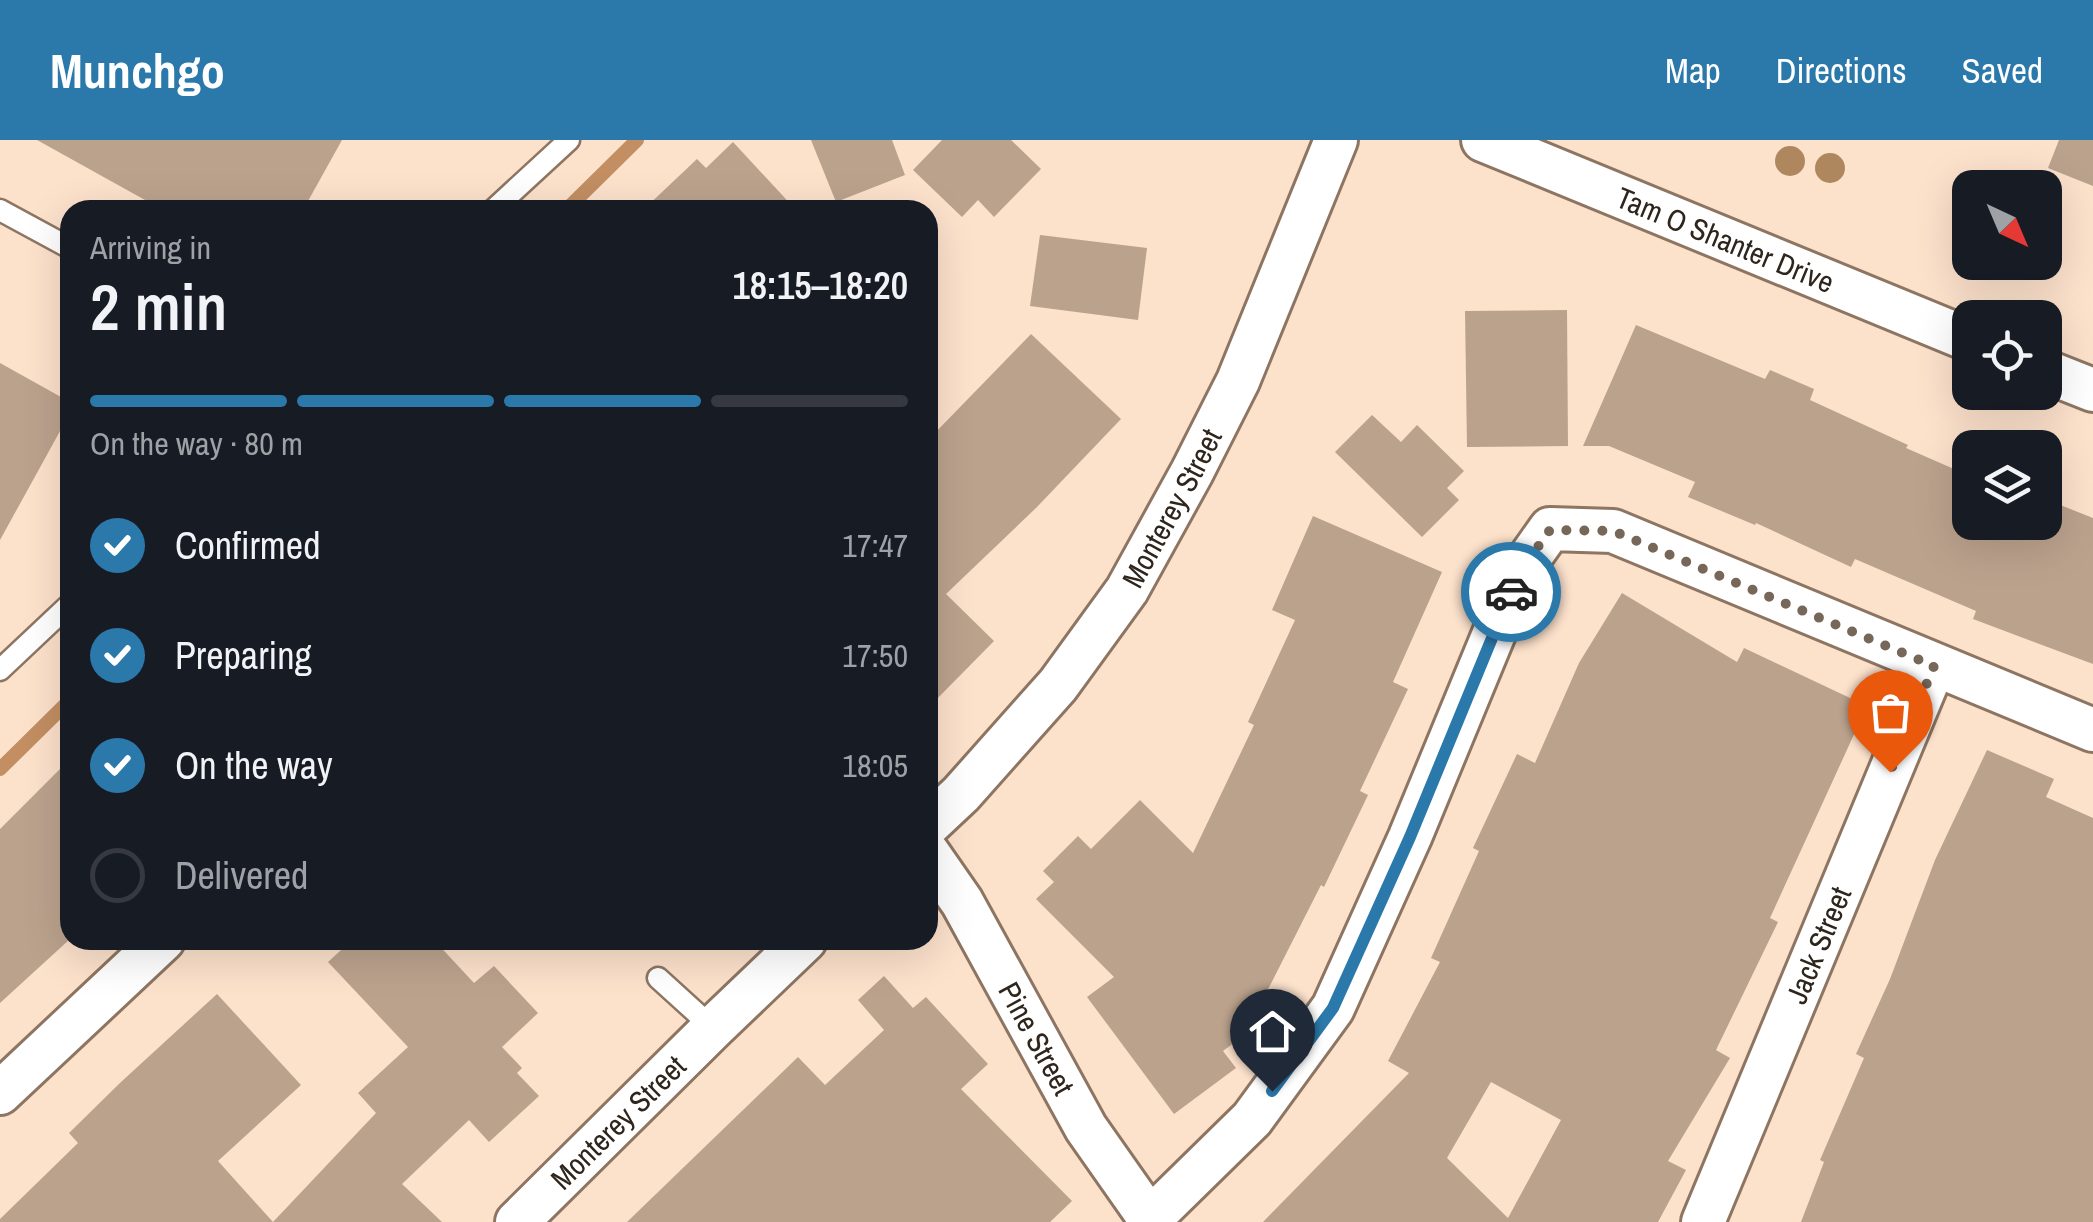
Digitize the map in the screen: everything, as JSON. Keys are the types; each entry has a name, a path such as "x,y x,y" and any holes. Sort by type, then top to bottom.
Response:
{"street":[{"name":"Monterey Street","path":"938,815 1058,685 1127,590 1238,381 1336,140"},
{"name":"Tam O Shanter Drive","path":"1483,140 1952,333"},
{"path":"2062,378 2093,390"},
{"path":"1150,1221 1252,1118 1333,1008 1410,837 1519,573 1550,530 1613,531 2093,730"},
{"name":"Jack Street","path":"1704,1222 1934,666"},
{"name":"Pine Street","path":"938,867 962,902 1086,1128 1150,1221"},
{"path":"0,1093 152,950"},
{"name":"Monterey Street","path":"517,1222 795,950"}],"lane":[{"path":"504,200 569,140"},
{"path":"0,210 60,243"},
{"path":"0,670 60,613"},
{"path":"658,978 713,1028"}],"building":[{"path":"37,140 342,140 309,200 145,200"},
{"path":"811,140 892,140 905,175 835,200"},
{"path":"942,140 1011,140 1041,169 994,217 978,200 962,217 913,170"},
{"path":"2059,140 2093,140 2093,186 2062,174 2062,170 2048,168"},
{"path":"733,142 787,200 654,200 697,159 706,168"},
{"path":"1040,235 1147,248 1138,320 1030,306"},
{"path":"1567,310 1568,446 1467,447 1465,311"},
{"path":"1636,325 1765,379 1770,370 1814,389 1810,400 1952,468 1952,540 2062,540 2062,506 2093,518 2093,664 1973,619 1976,611 1855,559 1851,567 1688,497 1695,482 1609,446 1583,446"},
{"path":"1031,334 1121,419 946,594 994,641 938,698 938,430"},
{"path":"0,363 60,396 60,431 0,540"},
{"path":"1372,415 1401,442 1417,425 1464,471 1447,488 1459,500 1422,537 1335,452"},
{"path":"1313,516 1442,572 1393,682 1408,689 1360,791 1368,795 1254,1017 1259,1024 1223,1051 1236,1068 1174,1114 1087,997 1114,977 1036,899 1054,882 1043,871 1078,836 1091,849 1140,800 1193,853 1254,725 1248,722 1295,620 1272,610"},
{"path":"1622,593 1737,662 1744,648 1867,706 1770,918 1778,922 1716,1050 1730,1058 1668,1161 1686,1170 1658,1222 1263,1222 1409,1073 1388,1061 1440,962 1431,958 1479,851 1473,848 1517,754 1535,763 1579,663","holes":["1491,1082 1561,1120 1508,1218 1447,1158"]},
{"path":"1987,750 2054,779 2046,797 2093,818 2093,1222 1801,1222 1824,1162 1820,1160 1864,1058 1856,1054 1890,979 1935,860"},
{"path":"60,769 60,948 0,1003 0,829"},
{"path":"341,950 443,950 474,983 494,966 538,1013 502,1047 522,1068 517,1073 539,1096 489,1142 469,1120 402,1184 442,1222 273,1222 376,1113 358,1093 408,1047 328,962"},
{"path":"884,976 913,1008 926,997 988,1064 961,1089 1072,1201 1050,1222 627,1222 798,1057 825,1085 884,1030 858,1000"},
{"path":"217,994 301,1085 218,1161 273,1222 0,1219 78,1143 69,1133"}],"waterway":[{"path":"576,200 637,140"},
{"path":"0,769 60,710"}],"way so far":[{"path":"1511,592 1519,573 1550,530 1613,531 1934,666 1890,772"}],"route":[{"path":"1272,1091 1333,1008 1410,837 1511,592"}]}
